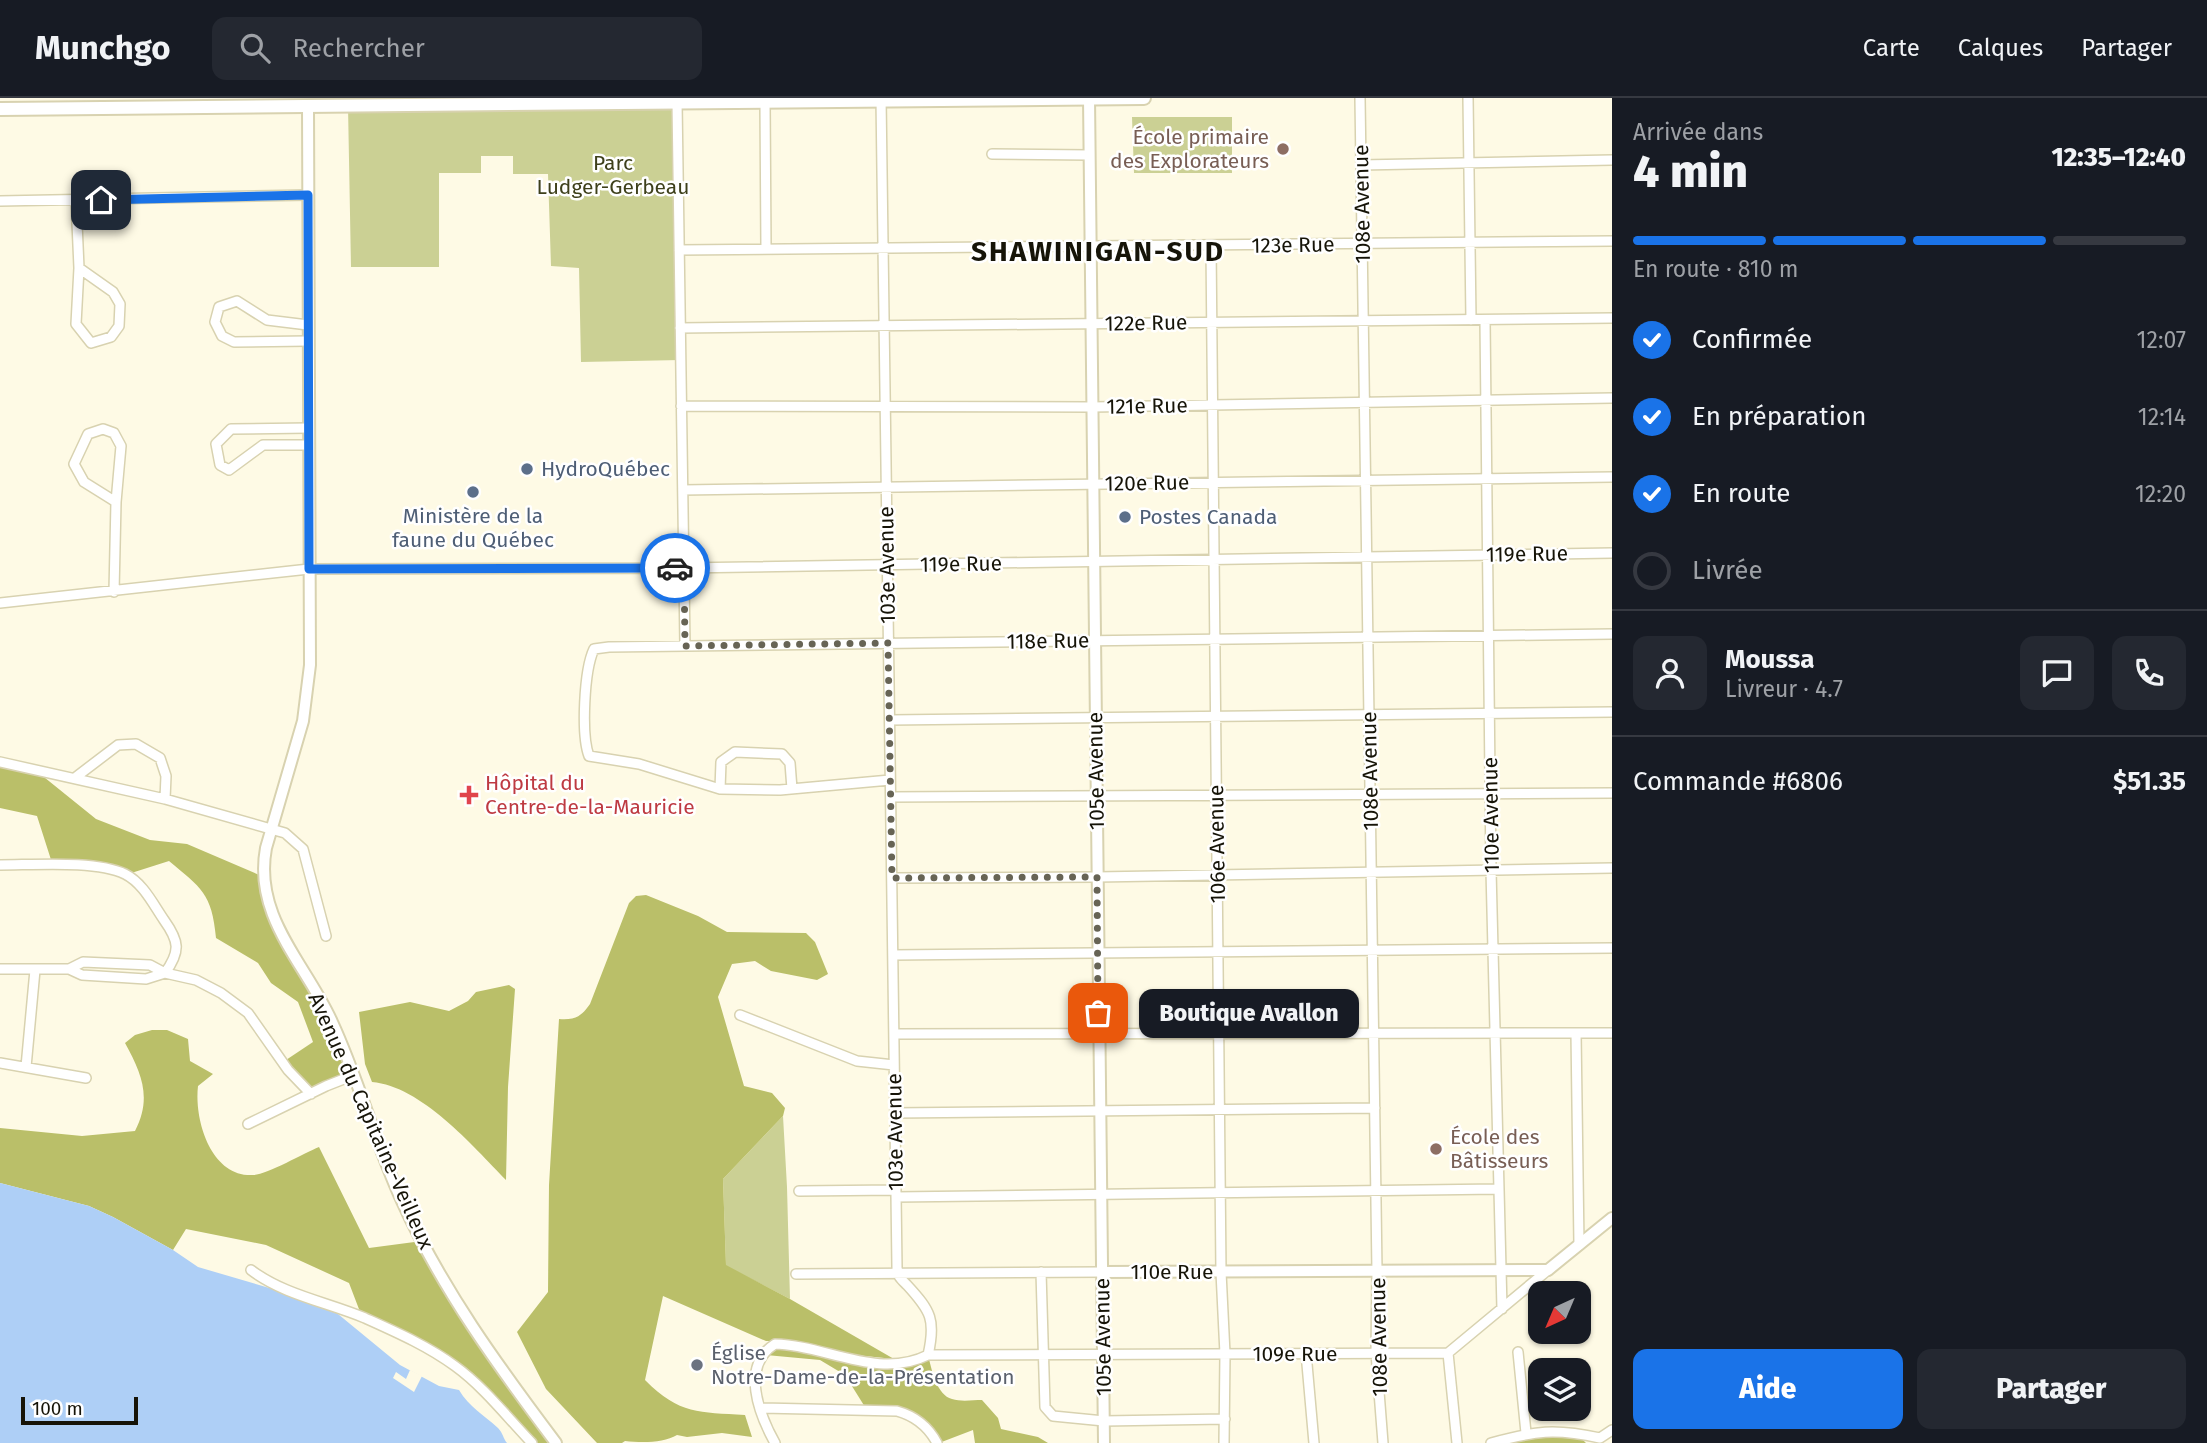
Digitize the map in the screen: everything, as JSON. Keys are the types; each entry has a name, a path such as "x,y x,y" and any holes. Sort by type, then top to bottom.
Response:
{"main road":[{"path":"0,109 124,103 308,106 466,101 765,102 1144,98"}],"street":[{"name":"105e Avenue","path":"1089,98 1104,1443"},
{"name":"108e Avenue","path":"1360,98 1373,950 1376,1353 1383,1443"},
{"path":"1468,98 1471,320"},
{"name":"103e Avenue","path":"881,99 897,1273"},
{"path":"677,102 685,646"},
{"path":"765,102 766,249"},
{"name":"Avenue du Capitaine-Veilleux","path":"308,106 310,665 303,722 270,828 264,867 266,894 274,920 326,1009 354,1075 388,1172 432,1260 491,1356 556,1443"},
{"path":"992,154 1089,155"},
{"path":"1361,165 1612,160"},
{"path":"0,201 308,195"},
{"path":"76,200 79,268 76,324 91,343 111,337 119,326 120,304 113,292 79,268"},
{"name":"123e Rue","path":"679,250 1612,241"},
{"name":"106e Avenue","path":"1211,246 1224,1443"},
{"path":"308,325 267,320 237,301 219,307 215,322 222,336 234,342 308,341"},
{"name":"122e Rue","path":"680,328 1612,318"},
{"name":"110e Avenue","path":"1485,320 1491,870 1502,1310"},
{"name":"121e Rue","path":"681,405 1092,407 1612,398"},
{"path":"309,428 231,429 216,444 219,464 229,470 263,445 309,445"},
{"path":"114,592 116,502 121,446 114,433 103,429 88,434 74,464 84,482 116,502"},
{"name":"120e Rue","path":"683,490 1612,477"},
{"name":"119e Rue","path":"0,603 309,569 684,568 1612,553"},
{"name":"118e Rue","path":"720,789 639,764 589,756 584,743 588,662 594,649 1612,634"},
{"path":"890,720 1612,712"},
{"path":"76,777 118,745 136,744 160,758 166,776 165,799"},
{"path":"792,789 790,763 782,754 734,752 721,762 720,789 792,789 890,779"},
{"path":"0,762 165,799 285,833 303,849 326,936"},
{"path":"891,797 1612,793"},
{"path":"0,864 97,867 125,874 141,887 175,935 177,950 165,973 146,979 82,975 69,969"},
{"path":"892,878 1612,868"},
{"path":"893,955 1612,948"},
{"path":"0,969 69,969 83,962 150,965 165,973 196,980 221,993 248,1013 288,1070 311,1094"},
{"path":"26,1067 35,970"},
{"path":"740,1015 857,1061 894,1065"},
{"path":"1576,1033 1579,1245"},
{"path":"894,1034 1612,1033"},
{"path":"0,1063 86,1078"},
{"path":"248,1124 354,1075"},
{"path":"895,1113 1375,1108"},
{"path":"799,1191 1100,1194 1498,1189"},
{"path":"1457,1443 1448,1353 1612,1218"},
{"path":"251,1270 279,1287 362,1317 415,1341 456,1367 478,1386 532,1443"},
{"name":"110e Rue","path":"796,1274 1548,1270"},
{"path":"1041,1272 1045,1407 1053,1416 1104,1421 1225,1419"},
{"path":"897,1273 933,1323 934,1332 928,1355"},
{"name":"109e Rue","path":"760,1408 755,1385 757,1364 762,1354 775,1344 893,1364 928,1355 1448,1353"},
{"path":"1518,1352 1526,1433"},
{"path":"1306,1353 1314,1443"},
{"path":"775,1443 760,1408 887,1410 908,1415 921,1422 937,1443"},
{"path":"1491,1443 1526,1433 1566,1431 1600,1438 1611,1431"}],"green space":[{"name":"Parc Ludger-Gerbeau","path":"677,102 681,360 581,362 579,268 551,266 548,174 513,174 513,156 481,156 481,173 439,173 439,267 351,267 348,106"},
{"path":"1132,117 1232,117 1232,173 1134,173"},
{"path":"0,762 34,769 96,819 150,840 187,844 264,877 287,947 354,1075 311,1094 283,1062 313,1042 298,1002 271,983 258,963 216,938 208,901 197,885 169,861 125,875 97,867 53,866 37,816 0,808"},
{"path":"646,895 698,916 727,932 806,933 815,942 828,974 817,980 771,971 755,961 732,964 718,997 744,1086 772,1093 785,1108 783,1116 723,1179 726,1265 894,1359 826,1352 781,1341 766,1341 663,1296 645,1380 669,1400 691,1410 745,1415 752,1437 722,1433 687,1437 677,1435 652,1442 597,1443 546,1389 517,1332 548,1292 549,1185 559,1019 577,1017 590,1004 629,903 636,896"},
{"path":"509,985 515,989 508,1087 506,1180 462,1135 427,1106 409,1094 372,1082 365,1064 359,1012 410,1002 449,1011 468,1001 476,992"},
{"path":"152,1030 167,1030 188,1039 190,1061 213,1074 198,1086 199,1115 208,1144 216,1157 227,1167 239,1173 260,1174 319,1147 369,1248 422,1241 556,1443 532,1443 455,1367 362,1317 349,1283 266,1245 186,1229 173,1250 89,1206 0,1183 0,1128 82,1136 135,1131 143,1108 143,1086 125,1043 135,1035"},
{"path":"783,1116 790,1299 726,1266 723,1179"},
{"path":"781,1347 887,1368 910,1366 929,1359 936,1382 947,1397 982,1400 998,1418 1001,1429 1038,1437 1048,1443 975,1443 973,1430 939,1443 918,1418 865,1407 845,1375 820,1360 766,1355"},
{"path":"1575,1432 1586,1443 1491,1443"}],"water":[{"path":"0,1183 89,1206 173,1250 198,1267 327,1305 400,1365 439,1386 459,1390 472,1406 498,1428 507,1443 0,1443"}],"pier":[{"path":"410,1370 422,1376 414,1392 393,1378 396,1372 406,1379"}],"way so far":[{"path":"675,568 684,568 685,646 888,643 892,878 1097,877 1098,1013"}],"place":[{"name":"École primaire des Explorateurs","path":"1283,149"},
{"name":"HydroQuébec","path":"527,469"},
{"name":"Ministère de la faune du Québec","path":"473,492"},
{"name":"Postes Canada","path":"1125,517"},
{"name":"Hôpital du Centre-de-la-Mauricie","path":"469,795"},
{"name":"Boutique Avallon","path":"1098,1013"},
{"name":"École des Bâtisseurs","path":"1436,1149"},
{"name":"Église Notre-Dame-de-la-Présentation","path":"697,1365"}],"district":[{"name":"SHAWINIGAN-SUD","path":"1098,251"}],"route":[{"path":"101,200 308,195 309,569 675,568"}]}
